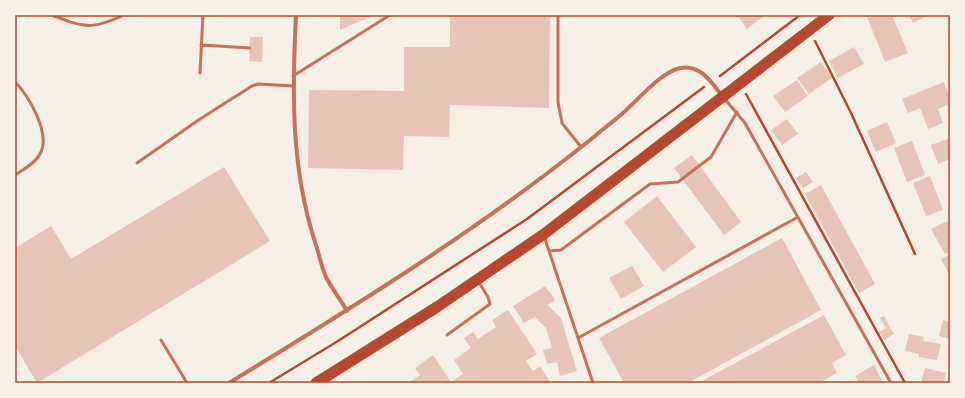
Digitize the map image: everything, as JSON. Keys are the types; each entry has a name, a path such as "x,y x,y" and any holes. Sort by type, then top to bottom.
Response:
{"highway":[{"path":"316,383 477,280 544,234 829,15"}],"street":[{"path":"296,15 293,76 296,158 310,227 326,276 347,311"},
{"path":"229,383 347,311 478,224 622,114 662,77 672,71 680,68 696,70 705,74 723,97"}],"lane":[{"path":"52,15 85,27 111,21 124,15"},
{"path":"200,73 203,15"},
{"path":"293,76 390,15"},
{"path":"558,15 558,102 562,124 580,147"},
{"path":"201,46 250,48"},
{"path":"15,82 24,92 42,128 41,151 35,161 15,175"},
{"path":"137,163 200,119 252,86 258,84 293,86"},
{"path":"723,97 745,123 891,383"},
{"path":"549,251 561,250 650,184 678,182 711,157 737,112"},
{"path":"578,338 798,217"},
{"path":"544,234 593,383"},
{"path":"447,334 490,304 488,297 477,280"},
{"path":"161,340 187,383"}],"path":[{"path":"269,383 338,341 527,220 800,15"},
{"path":"810,30 851,113 915,254"},
{"path":"740,84 905,383"}],"building":[{"path":"340,15 374,15 340,30"},
{"path":"450,15 550,15 549,108 450,105 449,137 404,136 403,170 308,168 309,90 404,91 404,47 450,47"},
{"path":"737,15 765,15 747,29"},
{"path":"872,15 892,15 908,53 885,62 867,17"},
{"path":"909,15 929,15 913,23"},
{"path":"250,37 263,37 262,62 249,61"},
{"path":"854,47 864,64 838,78 829,61"},
{"path":"821,62 832,78 809,94 797,78"},
{"path":"797,80 808,96 785,112 773,96"},
{"path":"944,82 950,98 950,104 938,109 943,123 928,129 920,108 908,113 902,99"},
{"path":"787,119 798,134 782,145 771,130"},
{"path":"887,122 896,143 876,152 867,131"},
{"path":"950,138 950,159 938,164 931,145"},
{"path":"912,141 925,175 907,182 894,148"},
{"path":"692,155 741,222 724,235 674,168"},
{"path":"224,167 270,241 37,383 15,346 15,248 51,226 71,259"},
{"path":"806,172 813,182 803,188 796,178"},
{"path":"930,176 943,210 926,216 913,183"},
{"path":"821,185 875,284 859,293 805,194"},
{"path":"657,196 696,247 663,272 624,222"},
{"path":"947,221 950,225 950,252 945,254 931,229"},
{"path":"782,238 821,310 688,383 624,383 599,338"},
{"path":"950,254 950,276 941,259"},
{"path":"632,266 644,286 621,299 609,278"},
{"path":"545,286 555,300 548,305 561,318 577,371 560,376 557,362 547,364 543,350 552,348 546,328 535,317 524,323 513,306"},
{"path":"508,310 537,354 526,361 533,371 540,366 551,383 408,383 420,375 415,368 433,355 451,382 463,374 454,360 471,348 464,338 473,332 478,339 496,327 492,320"},
{"path":"824,315 846,355 832,363 837,373 819,383 698,383"},
{"path":"884,316 894,334 884,340 879,332 886,328 880,318"},
{"path":"943,320 950,322 950,339 939,336"},
{"path":"909,334 924,337 923,341 941,344 937,360 919,357 919,354 905,351"},
{"path":"874,365 883,383 859,383 855,376"},
{"path":"925,368 946,373 943,383 921,383"}]}
